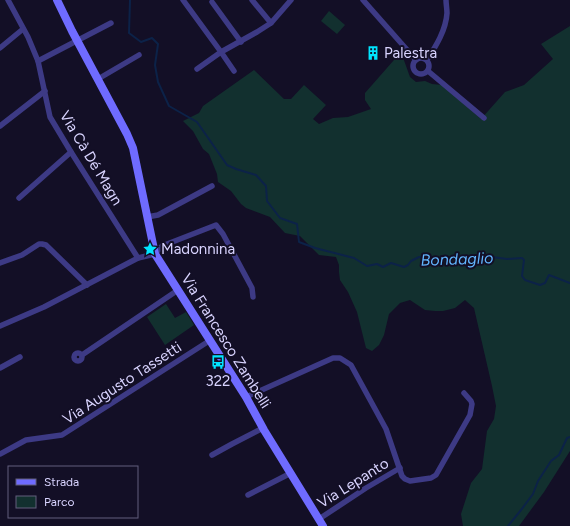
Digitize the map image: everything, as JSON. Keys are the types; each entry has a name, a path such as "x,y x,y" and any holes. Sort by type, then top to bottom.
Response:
{"main road":[{"name":"Via Francesco Zambelli","path":"58,1 133,148 155,254 246,397 263,428 323,526"}],"street":[{"name":"Via Cà Dé Magn","path":"8,0 38,61 50,117 138,258"},
{"path":"183,0 234,71"},
{"path":"252,0 271,23"},
{"path":"197,69 221,52 241,42 271,23 291,0"},
{"path":"363,0 416,60"},
{"path":"427,60 437,43 445,23 447,12 446,0"},
{"path":"212,2 241,42"},
{"path":"38,61 111,23"},
{"path":"0,48 23,29"},
{"path":"98,79 139,55"},
{"path":"423,58 427,60 430,67 428,71 421,74 414,70 413,65 416,60 423,58"},
{"path":"428,71 484,118"},
{"path":"0,126 45,91"},
{"path":"19,198 71,152"},
{"path":"147,217 158,214 212,186"},
{"path":"0,326 44,307 138,258 155,254 162,246 216,225 223,234 252,288 253,297"},
{"path":"0,263 22,255 39,244 46,245 86,285"},
{"path":"82,355 178,290"},
{"name":"Via Augusto Tassetti","path":"0,454 26,440 62,435 209,341"},
{"path":"0,368 20,358"},
{"path":"246,397 333,358 340,358 350,365 386,429 402,476 410,481 431,478 436,475 470,415 472,404 464,393"},
{"path":"212,455 263,428"},
{"name":"Via Lepanto","path":"319,519 400,468"},
{"path":"248,496 291,474"}],"green space":[{"path":"329,11 345,25 337,34 321,21"},
{"path":"570,26 570,451 544,492 519,526 463,526 461,514 471,483 482,469 487,431 494,419 496,406 474,308 465,300 455,308 443,311 425,310 410,300 400,303 389,314 384,335 379,345 372,351 366,348 357,312 348,292 340,280 339,265 336,257 319,255 300,236 285,233 270,217 246,208 241,204 231,191 218,182 217,174 209,154 203,149 193,131 183,121 199,113 203,106 254,70 284,99 291,99 304,85 326,105 313,119 319,124 333,118 348,117 371,109 365,100 365,93 401,52 410,77 416,82 425,81 432,84 442,85 481,119 505,92 524,85 553,59 541,44"},
{"path":"166,304 175,318 186,312 194,325 165,345 147,317"}],"waterway":[{"name":"Bondaglio","path":"130,0 129,33 141,42 152,38 158,44 155,65 158,82 169,106 197,122 227,165 256,175 266,186 267,201 280,218 297,224 299,242 315,248 354,258 367,266 377,264 383,267 391,263 404,267 419,257 430,257 437,259 476,259 492,257 507,259 522,258 524,260 522,276 525,280 540,285 545,283 549,275 570,283"},
{"name":"Bondaglio","path":"508,526 533,494 538,481 551,461 559,455 567,438 570,437"}],"place":[{"name":"Palestra","path":"373,53"},
{"name":"Madonnina","path":"150,249"},
{"name":"322","path":"218,362"}]}
